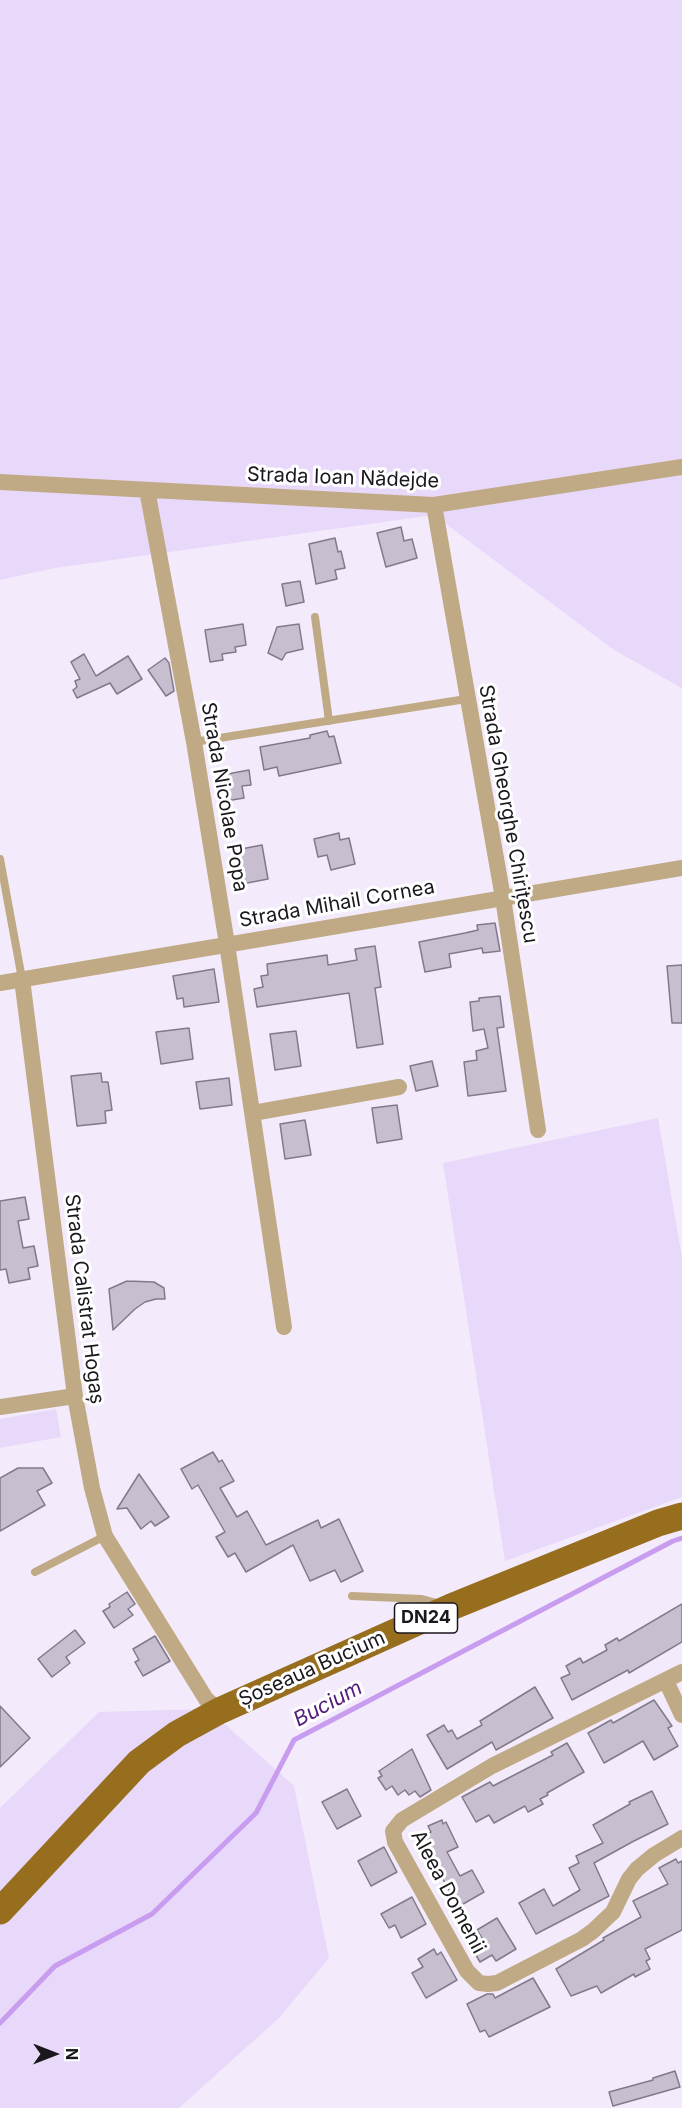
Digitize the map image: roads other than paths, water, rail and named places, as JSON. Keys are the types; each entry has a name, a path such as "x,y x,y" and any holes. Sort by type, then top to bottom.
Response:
{"main road":[{"name":"Șoseaua Bucium","path":"0,1911 139,1762 177,1734 219,1711 451,1607 657,1523 682,1516"}],"street":[{"name":"Strada Ioan Nădejde","path":"0,482 434,505 682,467"},
{"name":"Strada Nicolae Popa","path":"147,490 194,742 227,944 284,1327"},
{"name":"Strada Gheorghe Chirițescu","path":"434,505 466,699 503,898 538,1130"},
{"name":"Strada Mihail Cornea","path":"0,983 682,868"},
{"name":"Strada Calistrat Hogaș","path":"22,979 75,1395 92,1488 105,1536 206,1699 219,1711"},
{"path":"253,1113 399,1087"},
{"path":"0,1407 75,1395"},
{"name":"Aleea Domenii","path":"682,1672 492,1766 402,1820 393,1831 467,1971 479,1983 488,1984 508,1978 593,1931 613,1912 629,1879 638,1869 654,1855 682,1838"},
{"path":"666,1681 682,1714"}],"lane":[{"path":"315,617 328,721"},
{"path":"194,742 466,699"},
{"name":"Strada Calistrat Hogaș","path":"0,859 22,979"},
{"path":"35,1572 105,1536"},
{"path":"352,1596 422,1599 451,1607"}],"waterway":[{"name":"Bucium","path":"0,2023 55,1966 152,1914 256,1813 294,1740 682,1538"}]}
